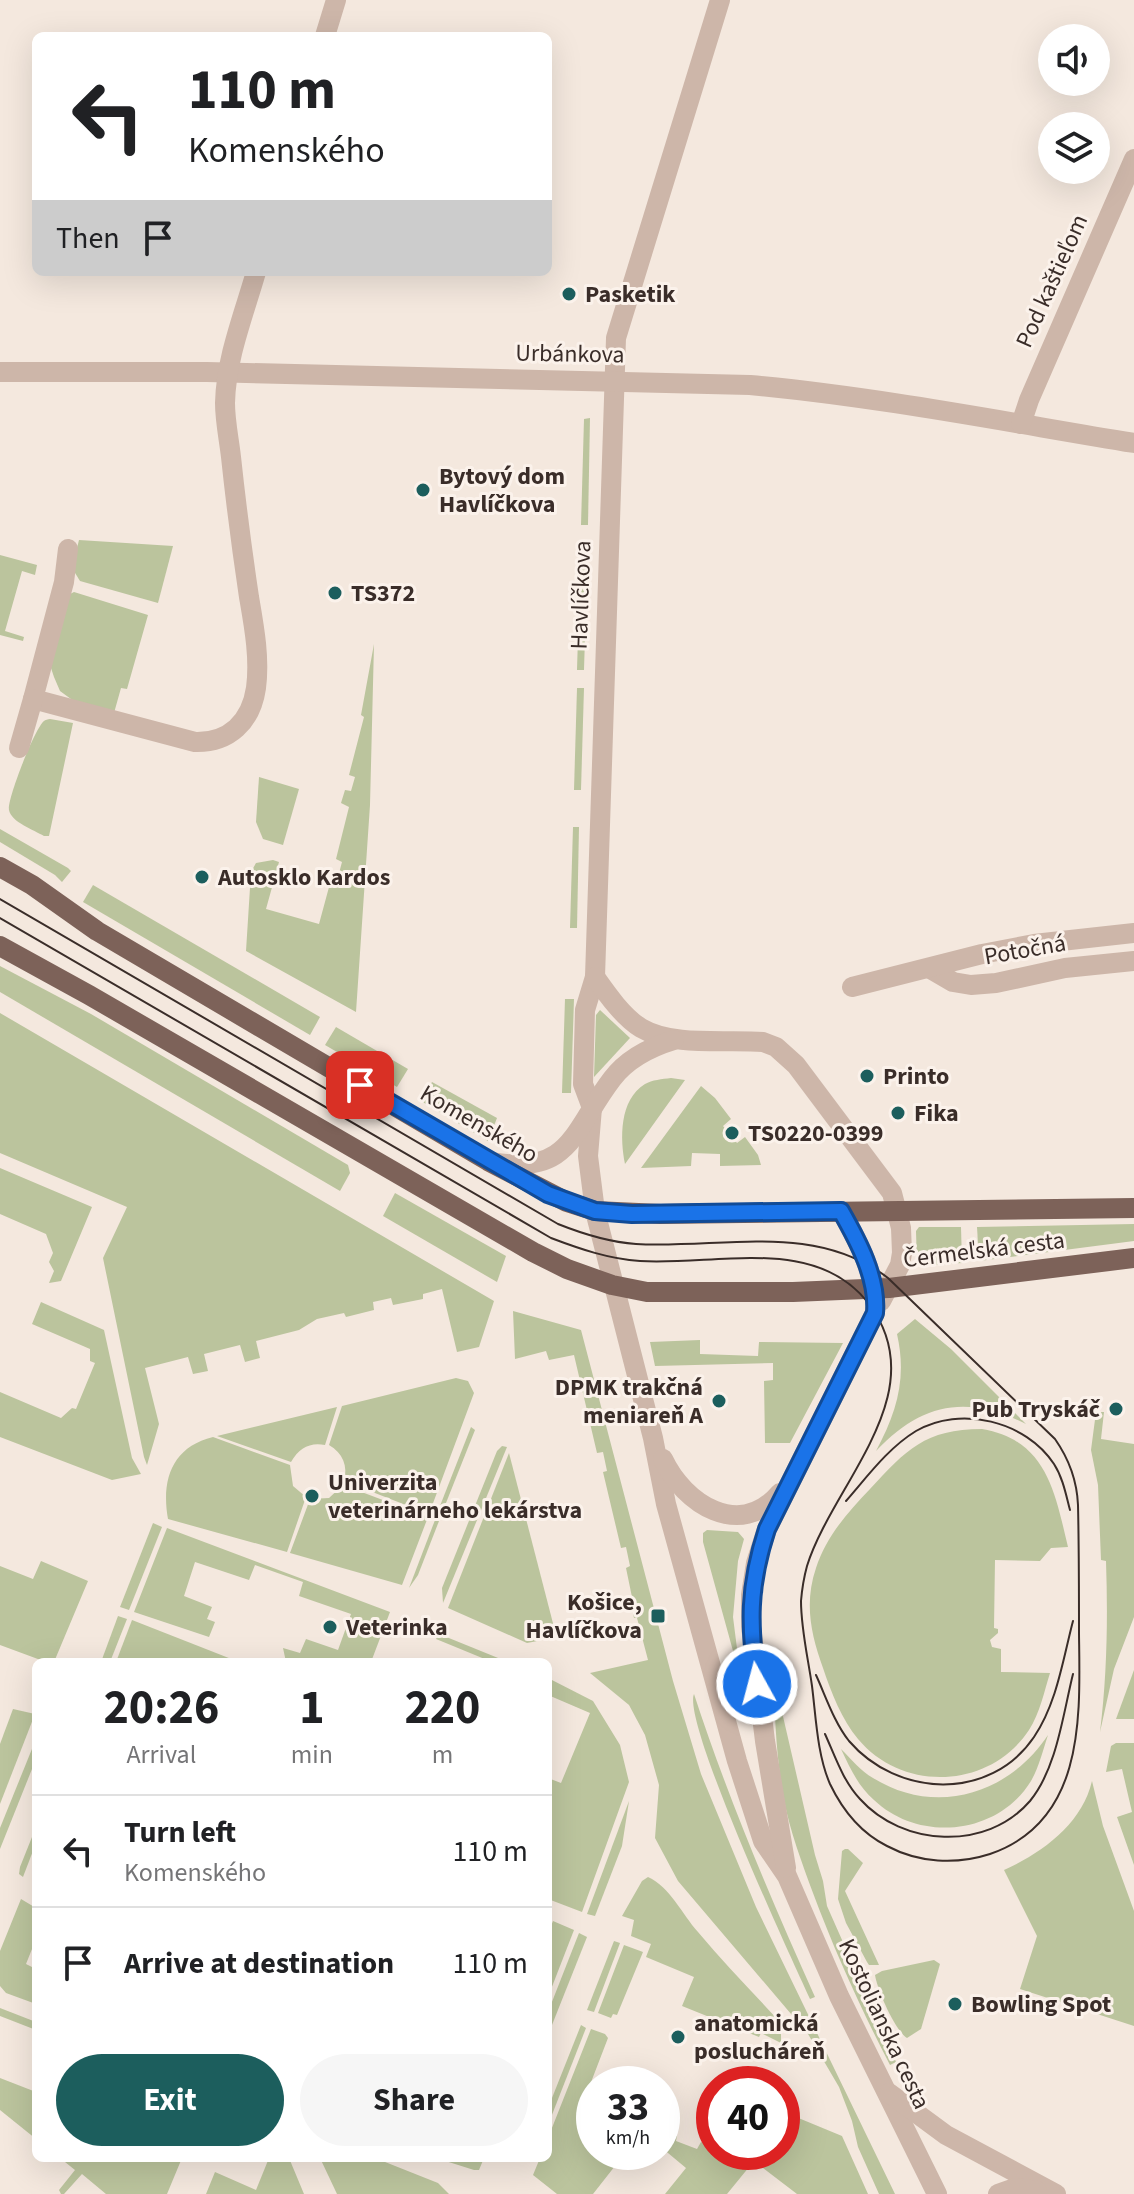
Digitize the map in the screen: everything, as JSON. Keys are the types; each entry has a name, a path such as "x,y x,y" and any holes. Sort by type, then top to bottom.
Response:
{"main road":[{"name":"Komenského","path":"0,867 32,885 97,931 548,1194 595,1211 632,1214 898,1212"},
{"path":"0,946 519,1244 567,1269 612,1285"},
{"name":"Čermeľská cesta","path":"898,1212 1134,1208"},
{"name":"Čermeľská cesta","path":"612,1285 647,1292 793,1292 882,1288 1134,1258"}],"street":[{"path":"326,32 336,0"},
{"name":"Havlíčkova","path":"612,1285 595,1211 588,1156 592,1108 583,1084 585,1010 595,977 616,338 720,0"},
{"name":"Pod kaštieľom","path":"1021,424 1035,385 1134,159"},
{"path":"33,699 195,742 218,741 245,720 256,690 255,635 226,412 228,372 255,276"},
{"name":"Urbánkova","path":"0,372 228,372 750,385 824,392 1134,443"},
{"path":"19,748 64,582 68,549"},
{"name":"Potočná","path":"852,987 1034,944 1134,933"},
{"name":"Potočná","path":"929,968 953,982 971,985 996,983 1065,968 1134,961"},
{"path":"595,977 606,993 641,1028 674,1040"},
{"path":"488,1161 527,1166 552,1157 575,1136 620,1070 656,1045 674,1040 763,1042 786,1055 892,1193 898,1212 902,1253 900,1265 882,1288"},
{"name":"Kostolianska cesta","path":"787,1876 754,1656 751,1595 756,1563 767,1529 875,1313 882,1288 841,1211"},
{"name":"Kostolianska cesta","path":"612,1285 653,1438 666,1504 737,1761 763,1841 787,1876 839,1996 937,2194"},
{"name":"Kostolianska cesta","path":"653,1438 669,1471 681,1487 702,1504 725,1515 748,1514 762,1509 772,1503 790,1482"},
{"path":"885,2090 939,2130 1054,2193"},
{"path":"998,2194 1015,2188 1054,2193"}],"green space":[{"path":"590,418 588,525 581,525 584,419"},
{"path":"79,540 173,546 158,603 80,581 72,568"},
{"path":"0,555 37,565 35,575 22,571 5,631 24,637 23,641 0,635"},
{"path":"580,569 587,569 584,670 577,670"},
{"path":"74,592 148,615 127,689 121,688 114,713 75,702 60,691 49,662 68,595"},
{"path":"374,644 370,805 356,1012 246,951 251,872 256,863 279,862 266,909 319,924 332,876 338,877 342,862 336,859 349,807 341,803 345,790 351,791 355,777 349,775 364,717 361,715"},
{"path":"577,688 584,688 581,790 574,790"},
{"path":"50,719 73,723 49,836 44,836 18,822 9,810 12,792 28,749 40,726"},
{"path":"259,777 299,789 283,845 263,839 256,822"},
{"path":"573,827 579,827 577,928 570,928"},
{"path":"0,829 71,871 62,882 0,842"},
{"path":"93,885 320,1017 310,1035 83,902"},
{"path":"0,966 91,1014 348,1165 350,1173 340,1191 0,992"},
{"path":"565,999 574,999 571,1093 562,1093"},
{"path":"600,1010 630,1038 594,1077 596,1015"},
{"path":"0,1013 494,1301 479,1347 457,1352 442,1289 423,1294 423,1299 393,1305 391,1298 373,1302 374,1310 346,1317 344,1313 317,1319 299,1330 256,1341 260,1358 245,1362 240,1345 204,1354 208,1371 193,1374 188,1357 145,1368 159,1424 147,1465 103,1258 127,1207 0,1153"},
{"path":"336,1027 408,1069 397,1087 325,1045"},
{"path":"671,1078 685,1080 625,1164 622,1132 630,1100 645,1084"},
{"path":"432,1082 497,1118 488,1141 421,1101"},
{"path":"701,1086 731,1119 723,1126 737,1143 745,1137 761,1165 720,1166 720,1154 692,1153 691,1166 641,1168"},
{"path":"0,1168 92,1207 61,1281 49,1283 54,1271 49,1262 53,1253 46,1234 0,1214"},
{"path":"395,1193 506,1256 497,1282 383,1216"},
{"path":"1134,1224 1134,1241 979,1261 977,1227"},
{"path":"919,1227 961,1227 962,1263 917,1266 916,1231"},
{"path":"41,1302 104,1330 132,1458 141,1474 112,1480 0,1437 0,1392 61,1418 72,1408 76,1409 95,1363 90,1361 90,1349 32,1324"},
{"path":"513,1311 581,1330 673,1681 701,1774 756,1907 895,2194 879,2194 858,2147 839,2087 808,2034 678,1881 655,1838 659,1785 645,1735 629,1705 590,1673 648,1660 637,1618 634,1618 626,1568 630,1566 626,1547 621,1548 603,1472 607,1471 603,1452 597,1453 574,1355 549,1360 546,1351 515,1359"},
{"path":"915,1319 951,1349 1026,1424 984,1409 946,1408 910,1422 876,1451 890,1422 898,1394 901,1365 897,1334"},
{"path":"700,1340 700,1354 758,1356 759,1342 843,1343 790,1443 765,1443 764,1381 773,1380 773,1363 655,1366 650,1342"},
{"path":"456,1378 468,1381 474,1393 429,1514 344,1481 343,1460 329,1445 342,1406"},
{"path":"337,1407 325,1445 305,1447 291,1462 217,1436"},
{"path":"1096,1412 1104,1412 1101,1439 1134,1444 1134,1617 1114,1669 1100,1732 1106,1668 1107,1604 1106,1561 1101,1560 1098,1485 1091,1450"},
{"path":"471,1427 475,1430 440,1518 436,1516"},
{"path":"982,1429 1021,1444 1034,1457 1044,1472 1058,1507 1068,1547 1051,1548 1040,1561 995,1560 994,1628 998,1629 998,1633 990,1640 992,1647 1001,1649 1001,1672 1050,1673 1033,1723 1012,1750 992,1764 970,1773 946,1777 922,1775 898,1769 877,1757 847,1723 830,1687 815,1643 810,1619 812,1581 825,1546 838,1526 906,1453 918,1444 946,1433"},
{"path":"213,1437 290,1465 293,1486 306,1497 287,1552 168,1519 166,1491 172,1467 188,1449"},
{"path":"502,1446 507,1447 443,1603 442,1588 497,1451"},
{"path":"509,1453 555,1631 527,1643 448,1608"},
{"path":"343,1485 428,1517 402,1585 290,1553 310,1499 329,1498"},
{"path":"435,1520 439,1521 418,1575 409,1588"},
{"path":"153,1523 162,1527 129,1610 120,1607"},
{"path":"167,1528 390,1612 373,1658 285,1658 283,1648 300,1653 306,1639 338,1650 351,1614 299,1596 303,1582 255,1565 249,1580 195,1562 184,1596 212,1607 207,1619 215,1622 209,1637 134,1612"},
{"path":"707,1530 738,1532 744,1539 738,1561 733,1617 741,1680 703,1542 703,1533"},
{"path":"41,1561 88,1581 56,1658 35,1658 0,1645 0,1566 33,1579"},
{"path":"118,1616 127,1619 112,1658 102,1658"},
{"path":"132,1620 229,1658 118,1658"},
{"path":"439,1634 498,1658 482,1658 436,1639"},
{"path":"1134,1670 1134,1719 1116,1719"},
{"path":"773,1673 827,1906 896,2062 890,2065 839,1959 793,1835 779,1768"},
{"path":"552,1680 593,1701 620,1745 629,1782 582,1912 552,1901 552,1780 561,1783 590,1713 552,1697"},
{"path":"694,1694 750,1847 815,1997 810,1999 720,1792 704,1748 695,1713"},
{"path":"13,1709 32,1713 32,1722 0,1804 0,1744"},
{"path":"1048,1735 1034,1776 1017,1799 999,1813 957,1827 913,1823 892,1814 863,1789 841,1749 869,1775 897,1790 921,1796 946,1797 992,1785 1013,1772"},
{"path":"1134,1743 1134,1865 1117,1817 1132,1812 1122,1769 1106,1772 1111,1746"},
{"path":"32,1749 32,1769 0,1849 0,1828"},
{"path":"1092,1781 1103,1826 1134,1911 1134,2026 1020,1989 1037,1936 1004,1870 1046,1846 1070,1824"},
{"path":"629,1801 622,1846 595,1916 587,1914"},
{"path":"32,1837 32,1853 23,1877 19,1874"},
{"path":"845,1849 863,1863 845,1891 879,1965 869,1965 867,1962 846,1923 838,1899 842,1851"},
{"path":"648,1877 669,1894 708,1944 781,2023 781,2043 682,2006 694,1977 646,1957 651,1944 631,1936 634,1920 622,1916 642,1881"},
{"path":"21,1899 32,1906 32,1949 26,1964 32,1967 32,2003 6,1993 0,1986 0,1951"},
{"path":"553,1921 574,1930 552,1987"},
{"path":"579,1933 587,1937 552,2025 552,2002"},
{"path":"614,1941 620,1943 594,2012 587,2010"},
{"path":"624,1945 643,1952 617,2015 613,2014 611,2018 598,2013"},
{"path":"934,1960 940,1964 921,2029 907,2038 887,2009 875,1975"},
{"path":"0,2008 32,2020 32,2028 0,2016"},
{"path":"581,2025 586,2028 552,2115 552,2098"},
{"path":"591,2029 608,2038 597,2066 576,2066"},
{"path":"576,2067 576,2170 612,2170 593,2194 557,2194 533,2175 538,2162 552,2162 552,2128"},
{"path":"0,2078 32,2090 32,2136 0,2110"},
{"path":"800,2119 842,2136 868,2194 797,2194 766,2170 800,2170"},
{"path":"680,2143 696,2149 696,2170 747,2170 727,2194 665,2194 686,2168 680,2163"},
{"path":"65,2162 180,2162 167,2194 106,2194 82,2174 61,2194 59,2190 75,2170"},
{"path":"267,2162 291,2162 304,2194 206,2194 215,2172 256,2190"},
{"path":"322,2162 385,2162 438,2183 449,2194 337,2194"},
{"path":"449,2162 482,2162 479,2170"}],"tram line":[{"path":"0,899 558,1224 596,1237 636,1244 766,1242 830,1249 859,1260 888,1278 1055,1439 1074,1479 1079,1553 1077,1731 1061,1791 1045,1817 1021,1838 990,1854 964,1860 925,1859 899,1852 869,1834 853,1820 830,1784 822,1760 802,1622 803,1583 820,1535 873,1437 886,1404 891,1371 887,1337 869,1304 847,1282 822,1268 793,1261 763,1258 640,1261 595,1253 551,1238 0,918"},
{"path":"846,1501 887,1454 916,1431 933,1423 972,1419 1010,1428 1042,1449 1060,1475 1070,1510"},
{"path":"816,1675 844,1734 869,1760 892,1773 917,1781 943,1784 969,1782 993,1773 1015,1758 1034,1737 1054,1695 1073,1621"},
{"path":"825,1734 849,1784 878,1815 921,1834 944,1837 968,1835 991,1829 1012,1817 1039,1788 1053,1757 1073,1674"}],"place":[{"name":"Pasketik","path":"569,294"},
{"name":"Bytový dom Havlíčkova","path":"423,490"},
{"name":"TS372","path":"335,593"},
{"name":"Autosklo Kardos","path":"202,877"},
{"name":"Printo","path":"867,1076"},
{"name":"Fika","path":"898,1113"},
{"name":"TS0220-0399","path":"732,1133"},
{"name":"DPMK trakčná meniareň A","path":"719,1401"},
{"name":"Pub Tryskáč","path":"1116,1409"},
{"name":"Univerzita veterinárneho lekárstva","path":"312,1496"},
{"name":"Košice, Havlíčkova","path":"658,1616"},
{"name":"Veterinka","path":"330,1627"},
{"name":"Bowling Spot","path":"955,2004"},
{"name":"anatomická poslucháreň","path":"678,2037"}],"route":[{"path":"360,1085 548,1194 595,1211 632,1214 841,1211 857,1242 874,1288 875,1313 767,1529 756,1563 751,1595 751,1626 757,1684"}]}
